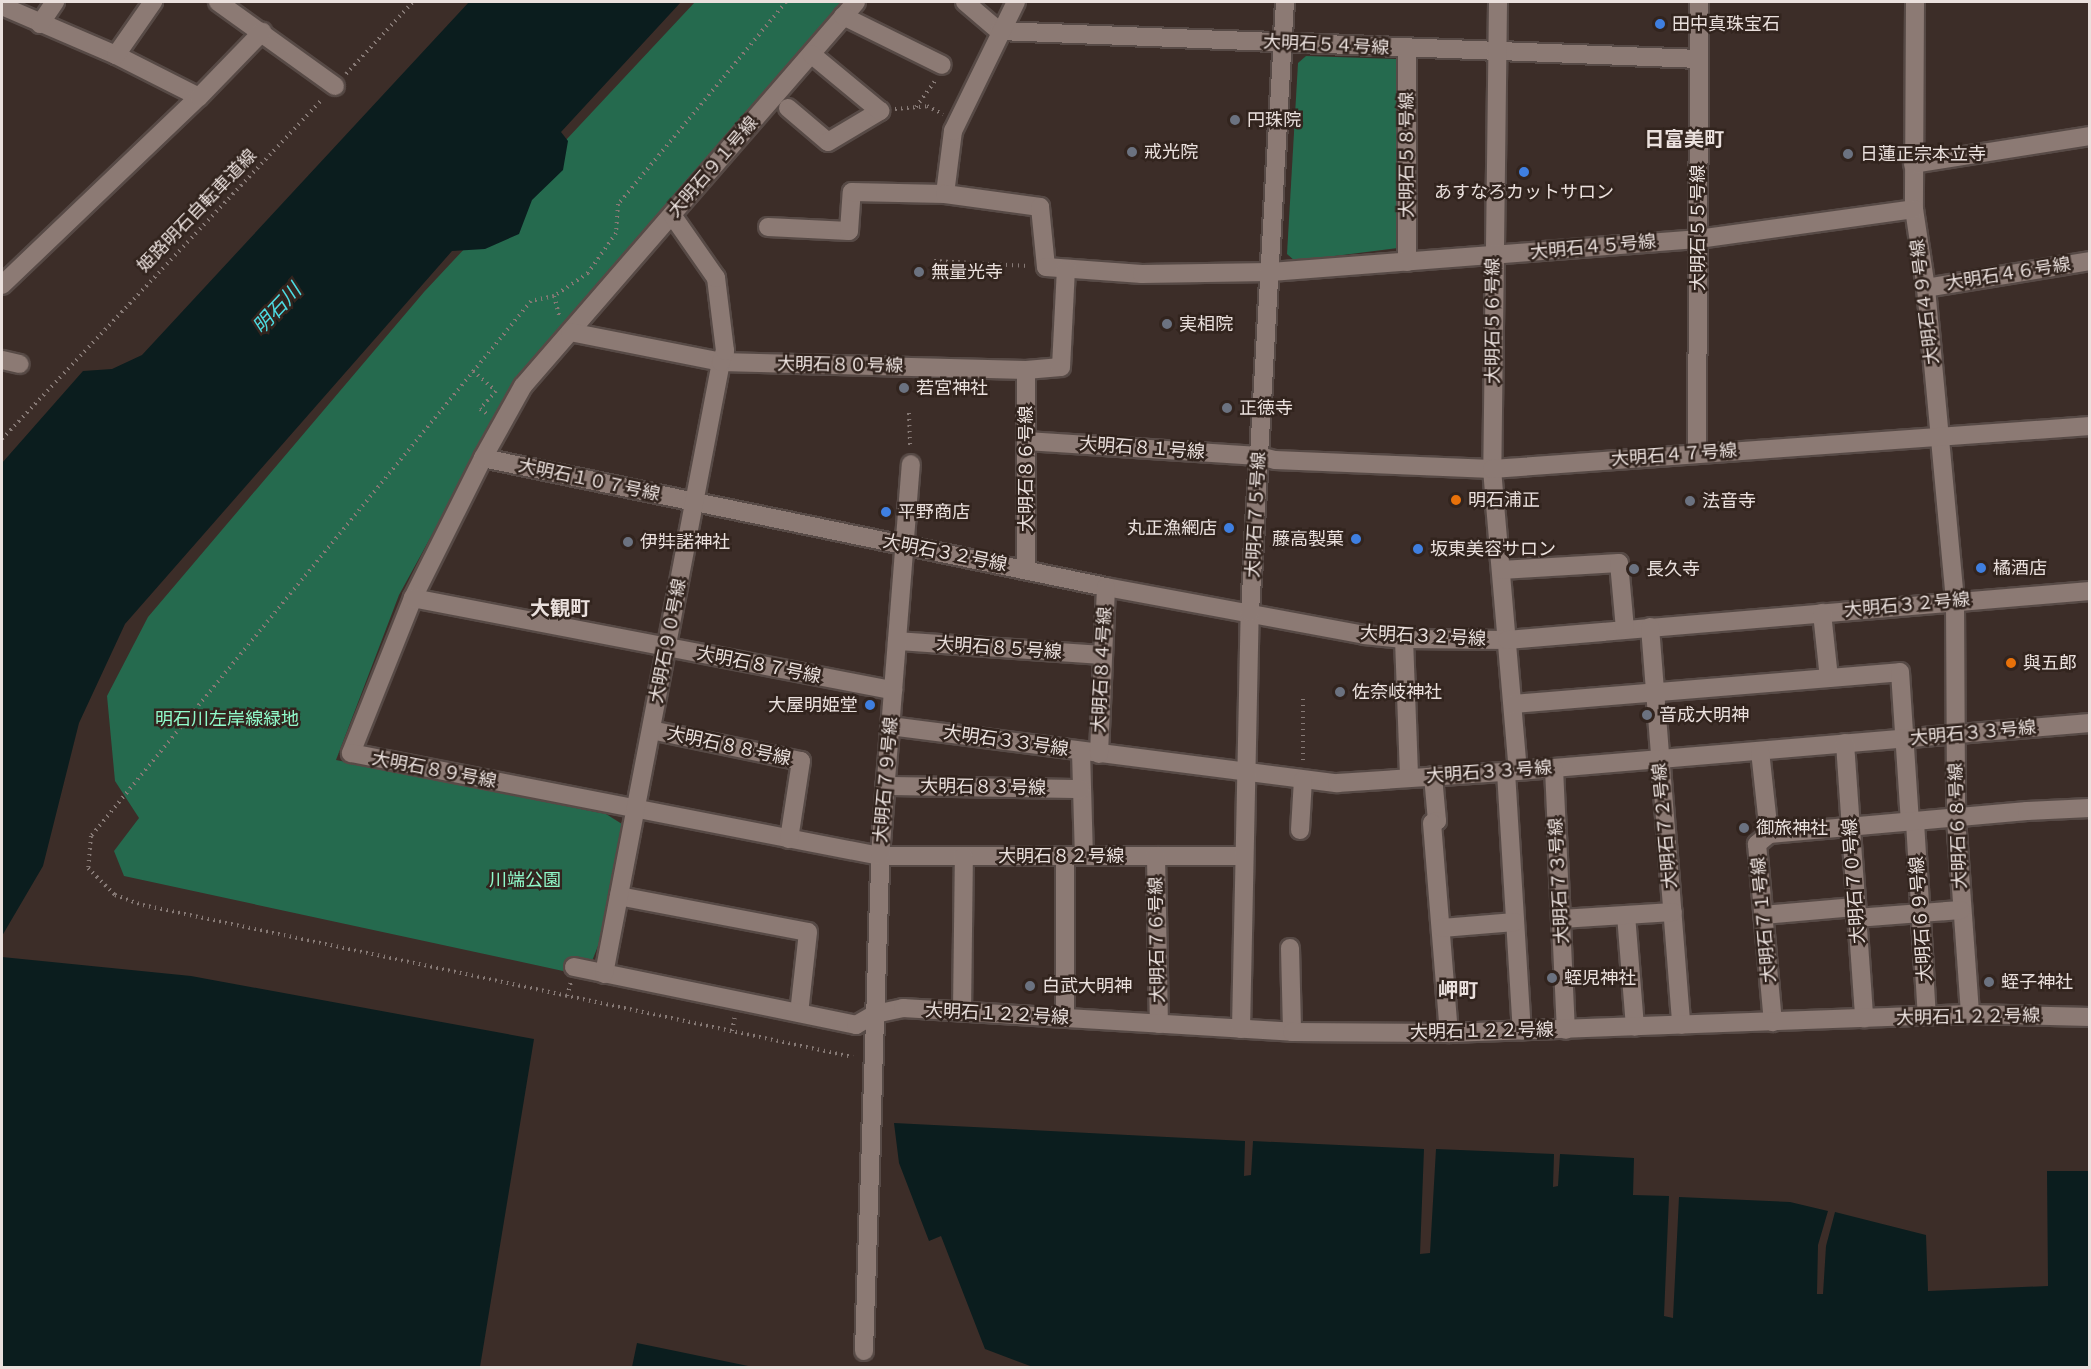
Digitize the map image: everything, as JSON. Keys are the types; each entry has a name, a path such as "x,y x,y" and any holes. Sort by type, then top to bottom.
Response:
{"street":[{"path":"40,24 55,2"},
{"path":"116,55 153,2"},
{"path":"218,2 335,86"},
{"name":"大明石９１号線","path":"570,332 856,2"},
{"path":"965,2 999,31"},
{"path":"945,194 953,131 999,31 1016,2"},
{"name":"大明石７５号線","path":"1241,1029 1250,612 1285,2"},
{"name":"大明石５６号線","path":"1498,2 1492,469 1513,704 1515,922 1522,1031"},
{"name":"大明石５５号線","path":"1697,454 1699,2"},
{"name":"大明石４９号線","path":"1915,2 1914,209 1926,288 1955,601"},
{"path":"2,6 116,55 199,97"},
{"path":"843,16 940,70"},
{"name":"大明石５４号線","path":"999,31 1698,59"},
{"path":"2,285 199,97 262,32"},
{"name":"大明石５８号線","path":"1407,49 1407,262"},
{"path":"788,108 828,142 880,111 811,54"},
{"path":"1913,164 2090,136"},
{"path":"768,227 849,231 852,192 945,194 1040,207 1046,267 1143,274 1270,272"},
{"name":"大明石４５号線","path":"1270,272 1698,239 1914,209"},
{"name":"大明石９０号線","path":"604,974 721,362 725,351 716,278 672,215"},
{"name":"大明石４６号線","path":"1926,288 2090,261"},
{"name":"大明石８０号線","path":"570,332 721,362 1026,370 1062,367 1066,268"},
{"name":"大明石８９号線","path":"570,332 523,386 483,458 413,598 351,753 880,856"},
{"path":"2,360 20,364"},
{"name":"大明石８６号線","path":"1026,370 1026,568"},
{"name":"大明石４７号線","path":"1259,456 1275,460 1492,469 1939,435 2090,426"},
{"name":"大明石８１号線","path":"1026,441 1259,456"},
{"name":"大明石１０７号線","path":"483,458 694,502"},
{"name":"大明石７９号線","path":"864,1351 880,856 911,464"},
{"name":"大明石３２号線","path":"694,502 905,546 1026,568 1106,587 1364,635 1404,639 1507,640 2090,591"},
{"path":"1501,570 1619,562 1625,629"},
{"name":"大明石８４号線","path":"1084,856 1081,789 1090,753 1106,587"},
{"name":"大明石８７号線","path":"413,598 893,690"},
{"name":"大明石６８号線","path":"1955,601 1956,818 1970,1014"},
{"path":"1513,704 1829,678 1822,612"},
{"name":"大明石７２号線","path":"1650,627 1681,1025"},
{"path":"1404,639 1409,777"},
{"name":"大明石８５号線","path":"897,641 1101,655"},
{"name":"大明石６９号線","path":"1829,678 1900,672 1921,913 1927,1016"},
{"name":"大明石３３号線","path":"890,726 1338,783 1512,772 2090,723"},
{"name":"大明石８８号線","path":"651,730 801,761 789,839"},
{"name":"大明石７０号線","path":"1845,743 1864,1018"},
{"name":"大明石７１号線","path":"1760,751 1768,834 1757,844 1773,1022"},
{"name":"大明石７３号線","path":"1554,768 1566,1030"},
{"path":"1433,776 1437,821 1432,823 1449,1034"},
{"path":"1300,830 1304,780"},
{"name":"大明石８３号線","path":"885,786 1081,789"},
{"path":"1768,834 2027,811 2090,808"},
{"name":"大明石８２号線","path":"880,856 1243,856"},
{"path":"962,1012 964,856"},
{"path":"1065,856 1065,1018"},
{"name":"大明石７６号線","path":"1156,856 1159,1024"},
{"path":"619,896 808,932 799,1013"},
{"path":"1763,915 1855,912 1921,913 1961,910"},
{"path":"1561,919 1673,912"},
{"path":"1626,915 1635,1027"},
{"path":"1442,928 1515,922"},
{"path":"1290,948 1292,1032"},
{"name":"大明石１２２号線","path":"574,967 856,1025 875,1014 903,1008 1292,1032 1449,1034 1970,1014 2090,1017"}],"path":[{"name":"姫路明石自転車道線","path":"2,439 413,2"},
{"path":"786,2 618,204 616,233 588,273 554,296 531,301 91,836 88,868 115,895 143,905 853,1057"},
{"path":"916,107 940,70"},
{"path":"880,111 927,106 958,121"},
{"path":"934,261 1046,267"},
{"path":"554,296 559,316"},
{"path":"473,371 496,391 480,409"},
{"path":"909,413 911,464"},
{"path":"1303,699 1304,780"}],"green space":[{"name":"明石川左岸線緑地","path":"695,2 847,2 475,456 399,595 336,760 606,814 622,824 602,936 586,976 124,876 114,851 139,818 115,781 107,696 148,617 424,292"},
{"path":"1306,56 1396,59 1400,65 1398,248 1295,261 1287,254 1298,63"}],"water":[{"name":"明石川","path":"469,2 681,2 561,132 568,141 563,170 532,200 519,234 485,249 452,251 125,624 79,723 43,866 2,936 2,463 83,371 112,369 142,355"},
{"path":"2,957 191,976 534,1039 480,1367 2,1367"},
{"path":"894,1123 1245,1141 1244,1176 1251,1175 1253,1141 1424,1149 1420,1254 1430,1253 1436,1149 1554,1154 1553,1187 1558,1186 1560,1154 1634,1158 1633,1195 1669,1196 1664,1316 1673,1318 1679,1197 1790,1202 1828,1211 1818,1245 1817,1294 1823,1294 1826,1246 1835,1212 1926,1235 1928,1291 2048,1286 2047,1171 2089,1171 2089,1367 1033,1367 985,1349 941,1236 929,1241 899,1163"},
{"path":"637,1343 753,1367 632,1367"}],"place":[{"name":"田中真珠宝石","path":"1660,24"},
{"name":"円珠院","path":"1235,120"},
{"name":"戒光院","path":"1132,152"},
{"name":"日蓮正宗本立寺","path":"1848,154"},
{"name":"あすなろカットサロン","path":"1524,172"},
{"name":"無量光寺","path":"919,272"},
{"name":"実相院","path":"1167,324"},
{"name":"若宮神社","path":"904,388"},
{"name":"正徳寺","path":"1227,408"},
{"name":"明石浦正","path":"1456,500"},
{"name":"法音寺","path":"1690,501"},
{"name":"平野商店","path":"886,512"},
{"name":"丸正漁網店","path":"1229,528"},
{"name":"藤高製菓","path":"1356,539"},
{"name":"伊弉諾神社","path":"628,542"},
{"name":"坂東美容サロン","path":"1418,549"},
{"name":"橘酒店","path":"1981,568"},
{"name":"長久寺","path":"1634,569"},
{"name":"與五郎","path":"2011,663"},
{"name":"佐奈岐神社","path":"1340,692"},
{"name":"大屋明姫堂","path":"870,705"},
{"name":"音成大明神","path":"1647,715"},
{"name":"御旅神社","path":"1744,828"},
{"name":"蛭児神社","path":"1552,978"},
{"name":"蛭子神社","path":"1989,982"},
{"name":"白武大明神","path":"1030,986"}],"district":[{"name":"日富美町","path":"1684,139"},
{"name":"大観町","path":"560,608"},
{"name":"岬町","path":"1458,990"}],"park label":[{"name":"川端公園","path":"525,880"}]}
